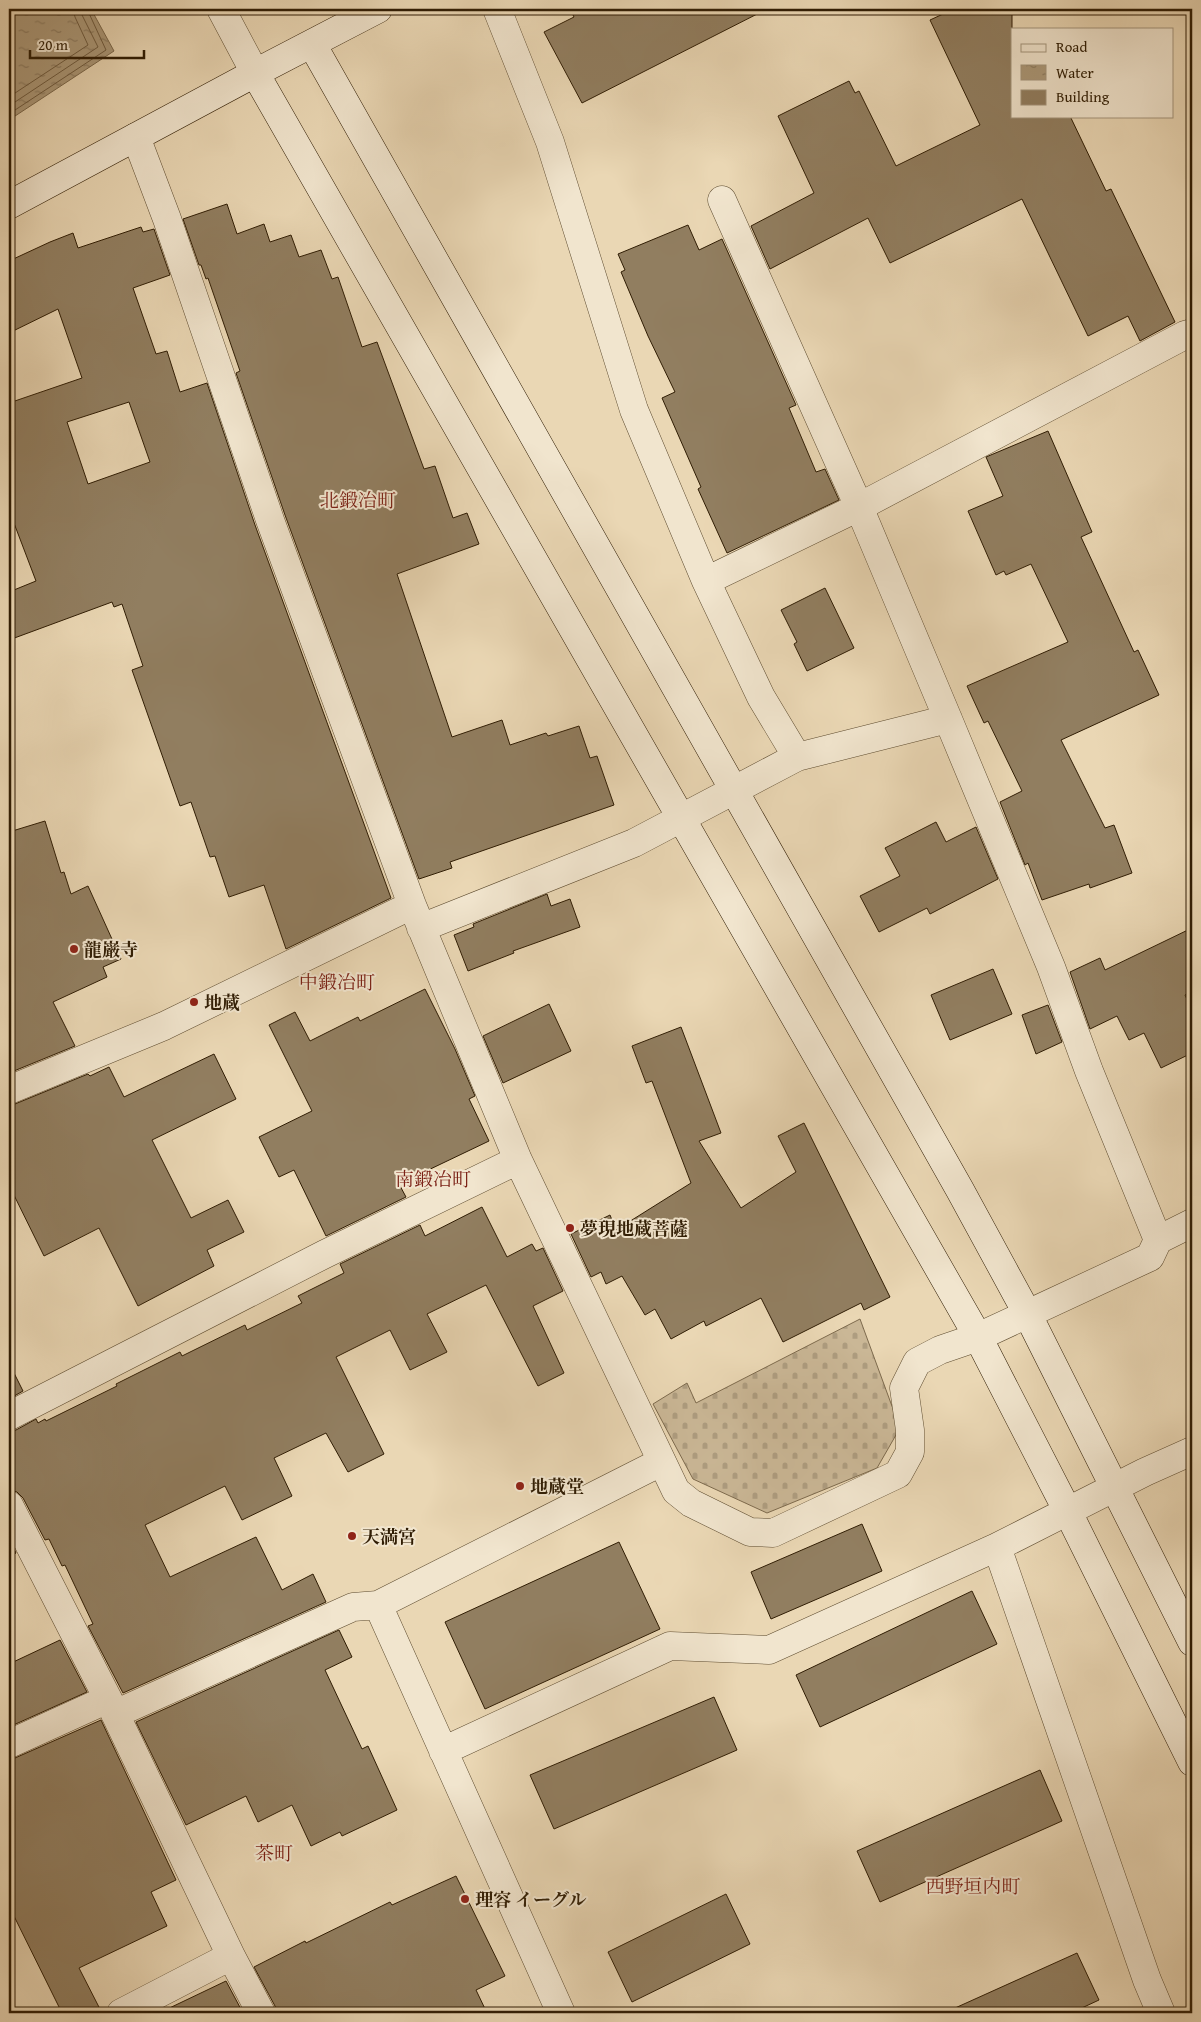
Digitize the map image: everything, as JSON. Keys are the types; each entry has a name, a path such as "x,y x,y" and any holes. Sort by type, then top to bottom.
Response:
{"street":[{"path":"221,9 255,72 978,1337 1068,1512 1192,1762"},
{"path":"9,206 255,72 378,9"},
{"path":"497,9 550,142 634,410 706,581 761,697 796,757"},
{"path":"312,44 956,1181 1028,1315 1192,1642"},
{"path":"136,138 167,218 270,520 417,917 518,1160 676,1490 692,1503 750,1532 773,1533 898,1474 910,1452 910,1430 904,1388 917,1362 940,1350 978,1337 1028,1315 1150,1257 1158,1240 1192,1223"},
{"path":"722,200 859,507 948,719 1051,967 1089,1071 1158,1240"},
{"path":"706,581 859,507 1184,334 1192,333"},
{"path":"9,1090 164,1026 417,917 634,843 796,757 948,719"},
{"path":"9,1416 325,1254 518,1160"},
{"path":"443,1751 670,1646 769,1650 996,1548 1192,1451"},
{"path":"9,1744 112,1706 354,1607 378,1605 662,1462"},
{"path":"9,1505 112,1706 231,1956 261,2013"},
{"path":"996,1548 1146,1980 1161,2013"},
{"path":"378,1605 561,2013"},
{"path":"121,2013 231,1956"}],"green space":[{"path":"860,1319 900,1428 877,1468 767,1513 693,1479 653,1404 687,1383 696,1403"}],"water":[{"path":"23,9 91,9 114,51 9,120 9,17"}],"building":[{"path":"570,9 767,9 582,103 544,32 574,17"},
{"path":"954,9 1012,9 1011,118 1071,118 1106,191 1111,189 1175,322 1140,341 1128,316 1088,336 1022,199 890,263 868,218 770,269 751,226 814,193 778,116 849,81 855,93 859,91 896,166 980,125 930,20"},
{"path":"227,204 237,234 264,224 270,242 291,235 299,257 321,250 332,279 338,277 362,347 377,342 424,469 435,466 453,518 467,513 479,544 397,574 452,737 502,720 510,745 546,733 548,736 579,726 590,758 597,756 614,805 450,862 452,868 419,879 285,515 236,373 240,371 208,278 206,279 201,265 199,265 183,219"},
{"path":"688,225 699,250 722,239 796,405 789,408 816,472 825,469 839,500 727,553 698,489 701,487 662,398 675,392 648,336 621,272 625,270 618,254"},
{"path":"141,227 143,232 154,229 170,275 133,288 156,354 167,351 180,392 207,383 255,525 391,898 286,949 264,885 229,897 215,856 210,857 191,802 180,806 132,670 143,666 122,604 114,607 112,602 9,640 9,592 36,581 9,510 9,403 82,378 58,309 9,333 9,261 73,233 78,248","holes":["129,402 150,462 88,484 67,422"]},
{"path":"1048,431 1092,532 1081,537 1134,652 1138,650 1159,695 1061,740 1105,828 1114,825 1132,873 1090,888 1089,884 1042,900 1028,863 1025,865 1000,802 1022,791 988,721 984,723 967,686 1068,642 1031,564 1006,575 1004,571 996,575 968,511 1003,496 986,457"},
{"path":"825,588 854,648 807,671 794,644 797,642 781,610"},
{"path":"45,821 61,873 64,872 71,894 88,886 121,959 103,967 107,977 53,1002 75,1046 9,1073 9,832"},
{"path":"936,822 946,842 976,827 998,879 930,914 927,908 879,932 860,896 900,876 885,848"},
{"path":"547,894 551,906 570,899 580,927 513,951 514,953 468,971 454,935 474,927 473,924"},
{"path":"1192,928 1192,991 1185,995 1192,1010 1192,1053 1161,1068 1144,1033 1129,1040 1117,1016 1090,1029 1070,972 1100,958 1105,970"},
{"path":"993,969 1012,1014 950,1040 931,995"},
{"path":"425,989 455,1049 475,1096 469,1099 489,1141 399,1184 406,1197 326,1236 294,1170 279,1177 259,1137 312,1111 269,1025 295,1012 310,1041 358,1017 360,1021"},
{"path":"549,1004 571,1051 503,1083 483,1036"},
{"path":"1048,1005 1062,1042 1036,1054 1022,1015"},
{"path":"681,1027 721,1133 699,1141 741,1208 796,1172 778,1136 804,1123 890,1297 864,1310 861,1303 783,1342 761,1298 706,1326 704,1321 671,1339 655,1309 645,1315 622,1276 606,1284 601,1272 591,1277 571,1234 610,1215 616,1230 691,1183 652,1081 646,1083 632,1046"},
{"path":"214,1054 236,1099 152,1140 191,1218 228,1200 244,1232 207,1250 214,1266 138,1306 99,1228 44,1256 9,1185 9,1105 88,1074 90,1076 109,1067 124,1097"},
{"path":"482,1207 507,1257 532,1244 536,1251 543,1248 563,1291 533,1306 564,1373 538,1386 486,1285 427,1314 447,1352 410,1370 390,1330 336,1357 384,1454 348,1472 326,1433 274,1458 292,1496 242,1520 225,1486 145,1525 170,1577 256,1537 282,1590 313,1574 326,1602 123,1693 88,1626 93,1624 65,1565 62,1566 49,1539 45,1540 23,1498 17,1492 9,1490 9,1432 36,1419 38,1423 45,1419 46,1421 180,1352 182,1356 245,1325 247,1330 302,1303 298,1296 344,1273 340,1264 420,1225 425,1236"},
{"path":"9,1363 23,1391 9,1399"},
{"path":"862,1524 882,1571 771,1619 751,1572"},
{"path":"9,1539 16,1553 9,1557"},
{"path":"619,1542 660,1629 485,1709 445,1622"},
{"path":"972,1591 997,1644 820,1727 796,1675"},
{"path":"339,1630 352,1657 325,1670 362,1749 368,1746 397,1810 342,1836 340,1832 311,1846 292,1805 258,1822 246,1796 186,1825 136,1722"},
{"path":"60,1640 87,1692 9,1727 9,1664"},
{"path":"714,1697 737,1750 554,1829 530,1775"},
{"path":"101,1720 176,1880 151,1892 167,1926 79,1968 102,2013 62,2013 9,1906 9,1759"},
{"path":"1040,1770 1062,1821 880,1902 857,1851"},
{"path":"456,1876 505,1976 476,1990 487,2013 277,2013 254,1967 390,1902 392,1905"},
{"path":"726,1894 750,1944 632,2002 608,1952"},
{"path":"1077,1953 1099,2000 1071,2013 944,2013"},
{"path":"226,1981 243,2013 159,2013"}],"place":[{"name":"龍巌寺","path":"74,949"},
{"name":"地蔵","path":"194,1002"},
{"name":"夢現地蔵菩薩","path":"570,1228"},
{"name":"地蔵堂","path":"520,1486"},
{"name":"天満宮","path":"352,1536"},
{"name":"理容 イーグル","path":"465,1899"}],"district":[{"name":"北鍛冶町","path":"358,500"},
{"name":"中鍛冶町","path":"337,982"},
{"name":"南鍛冶町","path":"433,1179"},
{"name":"茶町","path":"274,1853"},
{"name":"西野垣内町","path":"973,1886"}]}
